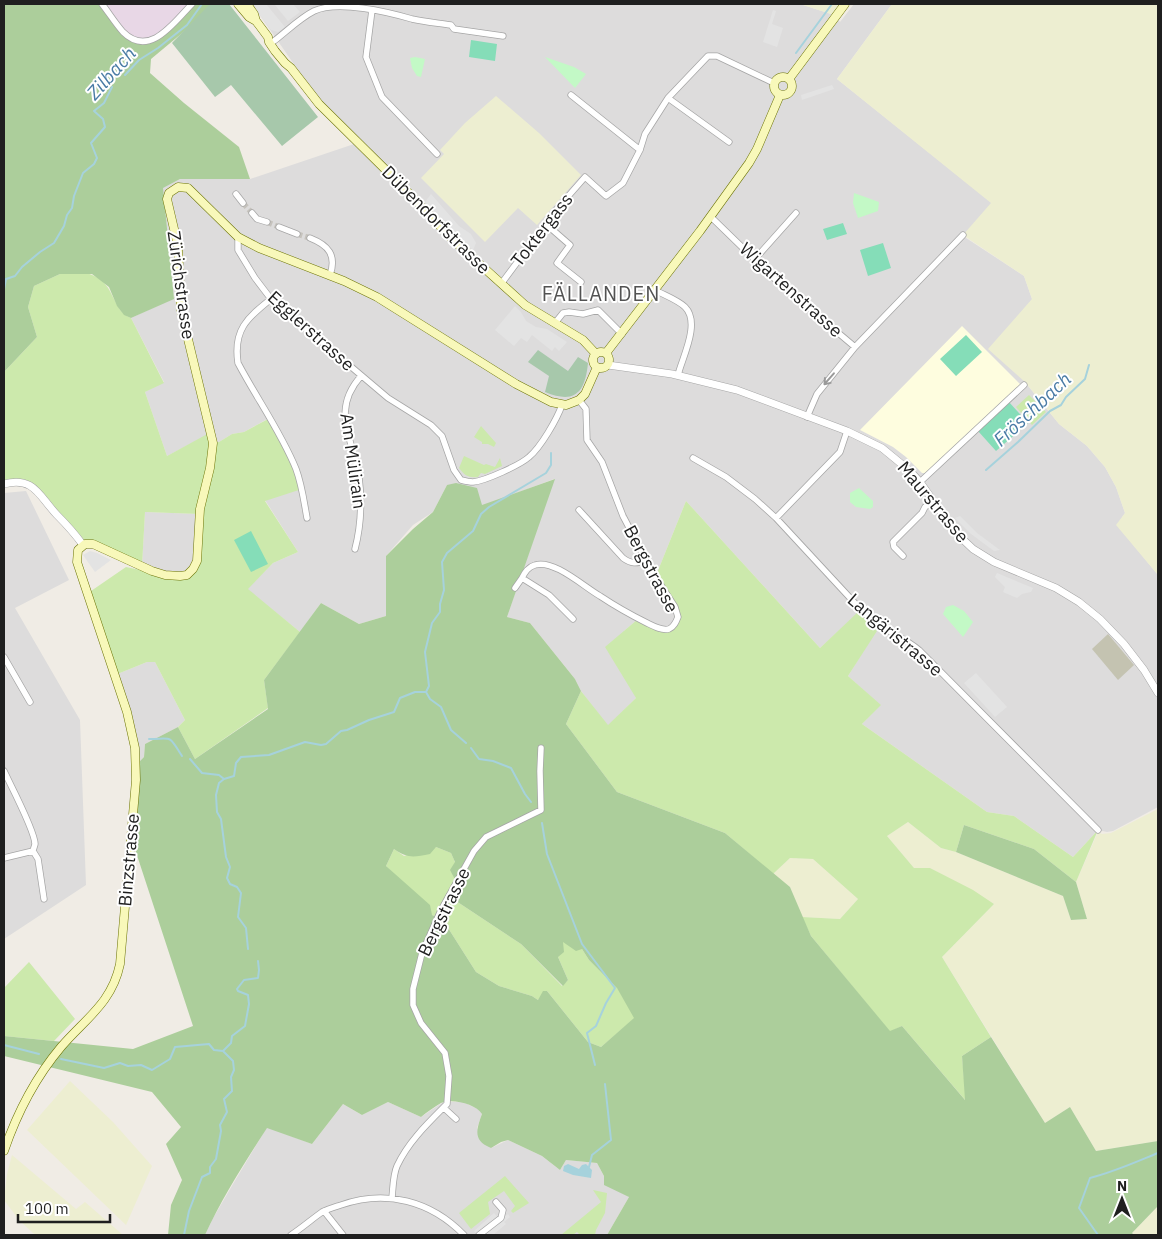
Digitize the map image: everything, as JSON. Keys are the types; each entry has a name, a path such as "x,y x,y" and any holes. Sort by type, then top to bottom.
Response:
{"main road":[{"name":"Dübendorfstrasse","path":"238,4 249,17 256,21 289,60 291,68 324,109 403,187 449,236 525,304 583,340 596,354"},
{"name":"Dübendorfstrasse","path":"247,4 254,14 256,21"},
{"path":"788,78 845,4"},
{"path":"782,77 788,78 792,84 791,91 787,95 780,95 774,89 774,83 782,77"},
{"path":"606,353 700,231 753,157 780,95"},
{"name":"Zürichstrasse","path":"83,545 91,543 100,546 152,571 165,575 185,575 195,565 198,552 200,509 210,468 213,443 182,318 178,246 167,203 169,193 178,187 185,186 190,189 238,237 252,245 330,275 377,297 534,394 562,405"},
{"path":"597,367 593,360 596,354 600,352 606,353"},
{"path":"597,367 603,368 608,365 610,360 606,353"},
{"path":"562,405 579,400 585,394 597,367"},
{"name":"Binzstrasse","path":"4,1151 20,1110 34,1085 62,1046 101,1005 115,982 120,964 136,780 135,748 127,712 78,562 77,553 83,545"}],"street":[{"path":"102,4 124,32 133,39 144,41 155,39 165,32 192,4"},
{"path":"271,39 307,15 330,5 372,10 450,25 454,29 504,36"},
{"path":"372,10 366,57 382,97 437,154"},
{"path":"571,94 640,150 645,134 668,98 708,56 717,56 774,83"},
{"path":"668,98 729,142"},
{"name":"Toktergass","path":"501,284 544,226 547,225 549,218 585,177 606,196 623,182 640,150"},
{"path":"236,194 243,203"},
{"path":"252,213 256,219 267,222"},
{"path":"755,259 796,213"},
{"name":"Wigartenstrasse","path":"710,216 779,283 855,347 817,394 807,417"},
{"path":"547,225 570,245 557,263 581,282"},
{"path":"279,227 297,234"},
{"path":"855,347 963,236"},
{"name":"Egglerstrasse","path":"238,237 238,250 255,278 271,299 388,398 437,430 445,442 454,470 462,480 472,482 509,468 530,456 536,450 562,405"},
{"path":"310,238 321,242 331,253 333,263 330,275"},
{"path":"654,290 681,304 688,311 690,317 690,338 678,376"},
{"path":"271,299 245,322 238,336 236,352 238,363 270,418 296,470 302,489 307,518"},
{"path":"555,323 563,313 583,314 598,310 622,334"},
{"name":"Maurstrasse","path":"608,365 678,376 737,390 847,431 882,448 898,460 920,482 955,532 973,549 994,562 1056,588 1093,612 1124,644 1144,670 1158,693"},
{"name":"Am Mülirain","path":"355,550 360,527 359,476 344,418 350,390 361,376"},
{"path":"920,482 1024,385"},
{"name":"Bergstrasse","path":"522,578 528,568 536,564 546,564 562,571 599,596 659,629 669,629 676,622 677,612 646,560 623,516 602,462 587,440 586,409 579,400"},
{"path":"776,518 840,452 847,431"},
{"name":"Langäristrasse","path":"693,458 726,477 776,518 865,614 879,626 909,642 919,650 1098,830"},
{"path":"4,484 20,482 35,488 71,528 83,545"},
{"path":"903,556 894,547 893,542 922,513 925,507 933,502"},
{"path":"579,510 623,558 629,562 636,563 646,560"},
{"path":"515,588 522,578 549,595 573,619"},
{"path":"4,657 30,702"},
{"name":"Bergstrasse","path":"445,1106 449,1076 445,1053 421,1023 413,1005 413,989 422,953 441,910 474,851 486,837 541,810 541,748"},
{"path":"4,771 28,820 34,838 33,851 38,859 44,899"},
{"path":"4,858 33,851"},
{"path":"392,1198 396,1168 414,1139 445,1106 456,1119"},
{"path":"292,1235 324,1211 361,1199 392,1198 414,1202 438,1214 464,1235"},
{"path":"479,1235 501,1218 503,1210 496,1202"},
{"path":"324,1211 343,1235"}],"shaded area":[{"path":"102,4 192,4 165,32 144,41 124,32"},
{"path":"210,4 229,4 318,117 282,146 231,85 215,97 172,43"},
{"path":"252,4 800,4 834,15 840,22 854,4 892,4 837,79 992,203 963,236 1024,276 1032,299 1025,382 1059,424 1087,446 1105,467 1116,487 1125,513 1117,525 1158,575 1158,807 1113,831 1098,830 1073,857 1014,816 987,812 862,724 880,705 848,676 876,631 858,613 820,648 686,501 655,578 675,611 674,626 669,629 638,619 624,631 636,698 608,726 581,691 575,679 530,623 507,617 554,479 482,506 447,485 433,512 413,525 386,556 386,616 359,624 321,603 300,632 247,589 273,563 298,552 265,500 269,418 244,432 232,434 219,442 213,443 211,433 167,456 145,392 164,382 131,318 174,298 162,188 180,179 250,179 360,142 321,103"},
{"path":"252,4 266,4 285,27 278,32 271,30"},
{"path":"276,4 293,4 300,12 288,21"},
{"path":"800,4 842,4 834,15"},
{"path":"892,4 1158,4 1158,575 1116,525 1125,513 1116,487 1105,467 1087,446 1059,424 1025,382 988,349 1032,299 1024,276 963,235 991,203 837,79"},
{"path":"773,10 776,11 772,24 783,28 777,47 763,42"},
{"path":"832,85 834,89 802,100 801,95"},
{"path":"496,96 539,133 581,175 537,225 518,208 485,242 421,178 444,154 440,150 465,123"},
{"path":"431,194 459,226 471,234 476,243 473,250 425,202"},
{"path":"769,264 802,293 799,296 766,266"},
{"path":"515,306 526,321 536,327 547,329 567,342 559,351 555,347 552,351 532,335 527,342 521,338 514,346 495,330"},
{"path":"962,326 1021,385 926,473 922,473 893,447 860,430"},
{"path":"538,350 568,371 578,357 588,363 584,382 576,394 564,397 545,392 549,376 528,362"},
{"path":"26,491 69,580 15,608 80,720 86,885 4,939 4,493"},
{"path":"145,512 199,514 197,561 180,576 142,566"},
{"path":"960,516 977,533 1000,550 994,551 971,534 955,518"},
{"path":"90,551 111,560 95,572 83,555"},
{"path":"997,573 1033,588 1031,592 1022,594 1017,598 1003,592 1005,587 995,577"},
{"path":"1108,634 1134,665 1118,680 1092,649"},
{"path":"147,662 155,662 185,720 178,727 145,744 144,757 136,765 115,675"},
{"path":"976,673 1007,707 995,717 964,683"},
{"path":"1158,809 1158,1141 1096,1151 1070,1107 1045,1123 942,957 994,904 930,868 914,868 887,836 908,822 941,848 956,852 1063,896 1071,920 1087,919 1076,882 1098,832 1102,834 1111,833"},
{"path":"790,858 813,859 858,899 840,919 802,917 790,887 773,874"},
{"path":"70,1081 113,1122 152,1166 126,1225 27,1130"},
{"path":"388,1102 421,1117 443,1102 463,1102 480,1110 482,1114 477,1128 491,1148 508,1140 542,1156 560,1170 566,1160 597,1163 604,1176 629,1197 607,1235 205,1235 267,1127 312,1144 343,1104 362,1115"},
{"path":"12,1155 76,1209 85,1202 123,1235 36,1235 33,1233 19,1220 4,1200 7,1174"},
{"path":"1158,1206 1158,1235 1134,1235 1132,1233"},
{"path":"494,1213 500,1220 508,1214 510,1217 504,1222 506,1224 493,1235 478,1235 474,1231"}],"green space":[{"path":"4,4 102,4 124,32 133,39 155,39 192,4 217,4 151,59 150,73 239,147 250,179 180,179 163,188 174,299 131,318 124,315 117,306 109,287 92,274 60,274 34,286 28,307 37,337 4,372"},
{"path":"471,40 497,44 495,61 469,57"},
{"path":"545,57 574,67 586,74 575,88"},
{"path":"410,58 425,59 421,77 417,76 412,68"},
{"path":"854,193 879,202 878,211 858,218 853,203"},
{"path":"843,223 847,234 827,240 823,229"},
{"path":"883,243 891,268 868,276 860,250"},
{"path":"85,273 100,279 110,290 120,309 131,318 164,383 145,392 167,456 211,432 213,443 219,442 232,434 244,432 270,418 282,440 302,489 265,501 298,552 273,563 248,589 300,632 264,680 268,708 195,759 178,727 185,720 155,662 147,662 115,675 91,591 126,567 174,577 193,569 199,514 145,512 142,566 100,546 83,545 25,483 4,484 4,372 37,337 28,307 34,286 60,274"},
{"path":"966,335 982,352 956,376 940,359"},
{"path":"1029,395 1046,412 1032,425 1016,407"},
{"path":"1009,402 1028,423 996,451 978,431"},
{"path":"481,426 496,443 494,447 482,444 482,442 474,437"},
{"path":"464,456 484,465 495,467 500,458 502,466 485,474 481,473 478,477 470,477 465,475 459,468"},
{"path":"555,479 507,617 530,623 575,679 581,691 566,724 617,792 725,833 790,887 811,936 890,1031 902,1026 965,1100 962,1056 991,1037 1045,1123 1070,1107 1096,1151 1158,1141 1158,1206 1132,1233 1134,1235 607,1235 629,1197 604,1185 604,1176 597,1163 566,1160 560,1170 542,1156 508,1140 491,1148 481,1142 477,1134 482,1114 479,1110 469,1105 451,1101 441,1103 421,1117 388,1102 362,1115 343,1104 312,1144 267,1128 226,1194 205,1235 168,1235 171,1205 182,1180 166,1144 181,1127 152,1092 4,1056 4,1036 133,1049 193,1026 131,837 136,765 144,757 145,744 178,727 195,759 268,709 264,680 321,603 359,624 386,616 386,556 433,512 447,485 456,483 477,488 482,505","holes":["436,847 451,853 455,862 450,870 458,885 453,899 521,944 563,986 568,980 558,957 564,952 563,942 576,951 582,949 589,960 617,988 634,1018 601,1047 588,1042 547,991 543,991 538,1000 532,996 499,986 476,972 443,920 432,915 430,905 386,866 394,849 411,856 430,854"]},
{"path":"859,488 873,501 873,507 870,509 856,507 850,502 850,493"},
{"path":"686,501 820,648 858,612 877,631 848,676 881,705 862,724 987,812 1014,816 1073,857 1098,830 1076,882 1034,849 964,825 956,852 941,848 908,822 887,836 914,868 930,868 973,890 994,904 942,957 991,1037 962,1056 966,1101 902,1026 890,1032 811,936 802,917 840,919 858,899 813,859 790,858 773,874 725,833 617,792 566,724 581,691 608,725 636,698 605,647 638,619 659,629 674,626 675,611 655,578"},
{"path":"251,531 268,564 251,572 234,540"},
{"path":"953,605 964,611 973,622 963,637 943,614 946,607"},
{"path":"964,825 1034,849 1076,882 1087,919 1071,920 1063,896 956,852"},
{"path":"436,847 451,853 456,865 457,881 453,899 521,944 562,986 568,980 558,957 563,941 582,949 589,960 617,987 635,1018 601,1047 588,1042 547,991 538,1000 532,996 499,986 476,972 443,920 432,915 386,866 394,849 404,856"},
{"path":"29,962 75,1019 54,1041 4,1036 4,988"},
{"path":"505,1176 529,1203 513,1213 511,1211 515,1206 504,1191 488,1202 490,1214 471,1229 459,1213"},
{"path":"593,1190 607,1193 605,1213 595,1235 580,1235 577,1232 573,1235 561,1235 601,1202"}],"water":[{"path":"568,1164 579,1169 582,1165 586,1164 592,1170 591,1178 563,1171 564,1166"}],"waterway":[{"name":"Zilbach","path":"125,75 139,60 187,25 202,4"},
{"path":"796,53 832,4"},
{"name":"Zilbach","path":"4,289 6,279 15,276 22,267 54,243 64,226 83,173 94,164 97,158 91,143 105,127 103,119 94,111 104,103 112,87"},
{"name":"Fröschbach","path":"986,470 1050,411 1061,405 1066,397 1085,379 1089,365"},
{"path":"426,692 429,686 425,652 432,623 440,612 444,590 442,562 447,553 473,531 481,514 489,507 546,473 551,465 551,453"},
{"path":"248,949 246,928 238,917 241,893 237,887 230,884 227,878 230,867 226,857 221,819 217,812 216,795 219,783 224,779 234,776 236,763 241,757 269,755 305,742 326,744 341,731 394,712 400,698 415,692 426,692"},
{"path":"426,692 430,699 441,707 451,730 466,743"},
{"path":"149,739 169,739 182,756"},
{"path":"471,748 479,759 493,761 511,768 531,802"},
{"path":"190,759 202,773 219,775 224,779"},
{"path":"542,823 547,854 582,944 615,988 596,1026 587,1033 595,1065"},
{"path":"184,1235 189,1211 202,1177 210,1173 210,1167 216,1159 221,1131 220,1125 227,1112 224,1099 232,1091 233,1061 223,1051 231,1043 232,1036 245,1026 249,1004 248,995 237,989 244,980 258,978 258,961"},
{"path":"61,1059 104,1068 120,1063 128,1066 141,1065 152,1070 170,1059 175,1047 209,1044 214,1050 223,1051"},
{"path":"4,1045 39,1054"},
{"path":"589,1167 592,1155 611,1140 605,1084"},
{"path":"1098,1235 1079,1208 1090,1178 1158,1153"}],"tunnel":[{"path":"243,203 252,213"},
{"path":"267,222 279,227"},
{"path":"297,234 310,238"}],"district":[{"name":"FÄLLANDEN","path":"601,294"}]}
